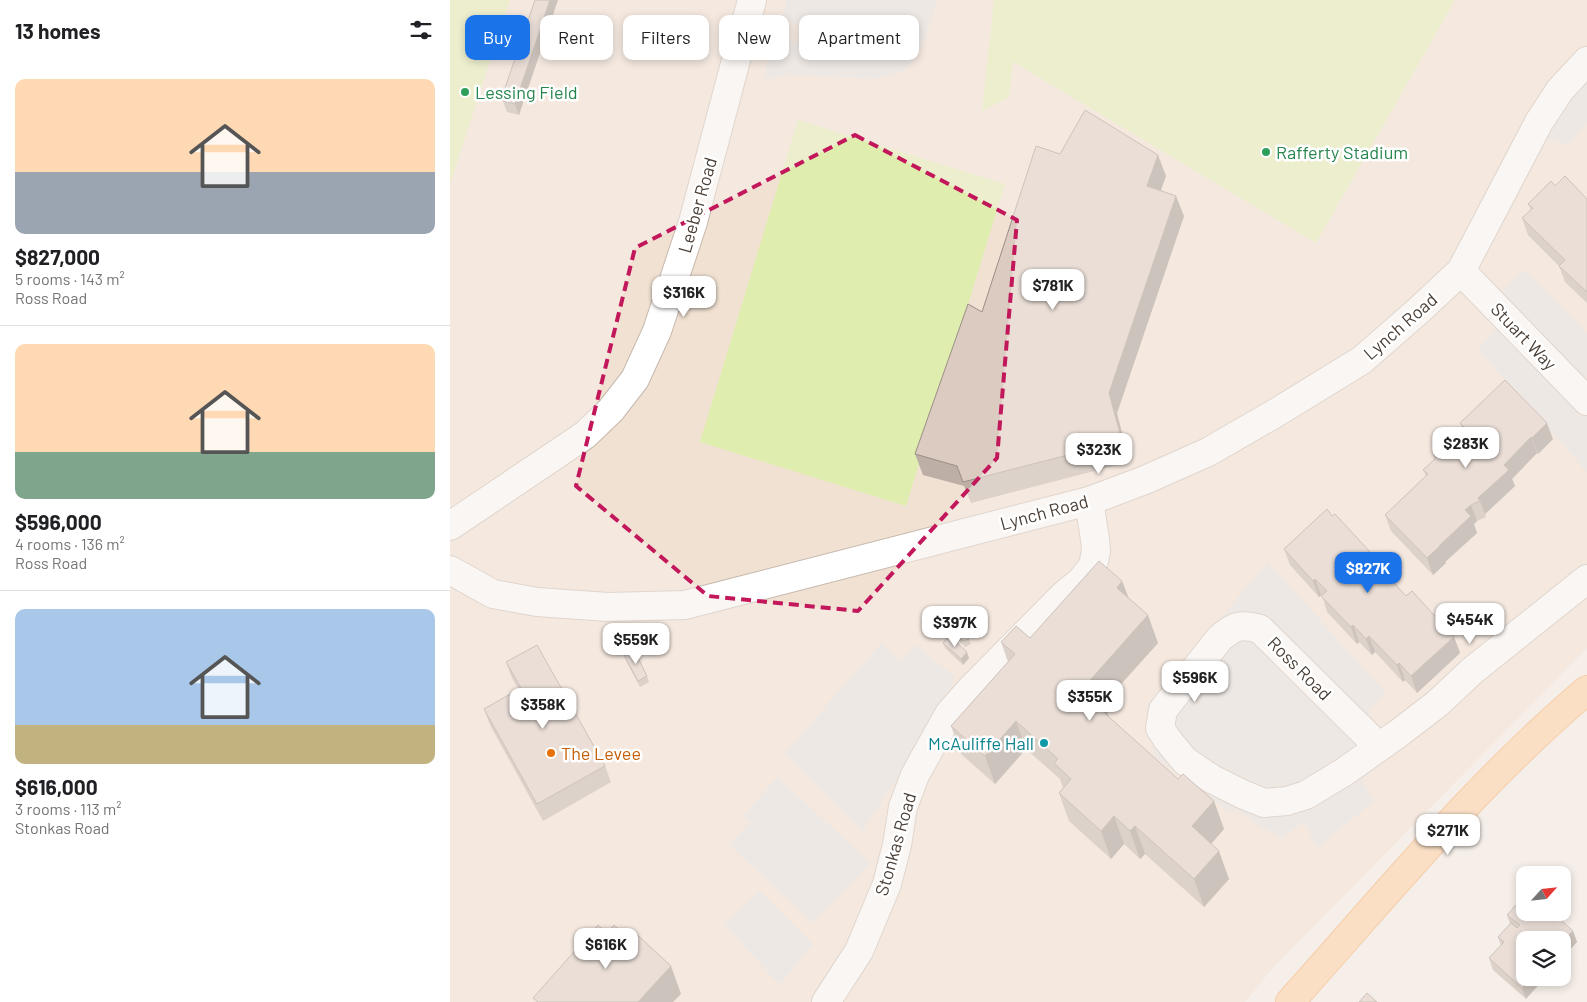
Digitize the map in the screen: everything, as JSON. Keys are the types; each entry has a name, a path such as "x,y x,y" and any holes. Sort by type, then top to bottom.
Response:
{"main road":[{"path":"1290,1002 1505,763 1587,690"}],"street":[{"name":"Leeber Road","path":"450,526 585,434 611,410 635,379 657,331 693,222 752,0"},
{"name":"Lynch Road","path":"450,570 493,594 537,602 608,607 685,605 1089,501 1146,480 1208,452 1362,360 1461,271 1539,122 1560,90 1587,61"},
{"name":"Stuart Way","path":"1461,271 1587,401"},
{"name":"Stonkas Road","path":"826,1002 859,951 886,884 903,807 915,775 949,714 971,689 1081,581 1093,566 1096,551 1089,501"},
{"name":"Ross Road","path":"1379,747 1260,630 1239,625 1229,630 1220,638 1168,703 1163,710 1160,728 1185,761 1242,794 1264,803 1286,801 1306,795 1344,772 1379,747 1438,703 1472,670 1587,579"}],"highlighted area":[{"path":"855,135 1017,220 997,458 858,611 708,596 576,486 635,248"}],"shaded area":[{"path":"450,0 1587,0 1587,648 1272,969 1245,1002 450,1002"},
{"path":"787,0 937,0 924,44 919,52 919,15 799,15 799,25 789,22 789,15 783,15"},
{"path":"789,41 799,41 799,60 914,60 904,70 893,75 872,79 783,75 764,81 768,60 789,60"},
{"path":"1587,71 1587,123 1568,145 1541,137"},
{"path":"1524,270 1587,333 1587,472 1478,350 1494,331 1504,288"},
{"path":"1268,562 1385,692 1369,711 1371,719 1391,757 1362,780 1374,801 1317,848 1303,822 1282,839 1239,812 1227,811 1154,756 1146,706"},
{"path":"881,643 899,661 916,645 955,677 935,721 862,832 785,753"},
{"path":"778,777 870,863 813,923 729,845 749,823 743,815"},
{"path":"760,891 813,944 780,985 724,925"}],"green space":[{"name":"Lessing Field","path":"450,0 510,0 505,15 465,15 465,60 490,60 450,184"},
{"name":"Rafferty Stadium","path":"994,0 1455,0 1316,243 1013,62 1009,97 982,111"},
{"path":"798,120 1005,184 906,506 700,442"}],"building":[{"path":"535,0 550,0 545,15 540,15 540,30 530,59 530,15"},
{"path":"515,60 530,60 515,104 503,101 502,97"},
{"path":"1085,110 1158,155 1147,186 1176,196 1109,393 1122,441 963,482 957,466 915,454 968,304 982,312 1036,146 1060,154"},
{"path":"1565,176 1587,199 1587,292 1559,266 1565,260 1522,218 1533,208 1528,204 1551,181 1555,186"},
{"path":"1505,380 1547,423 1504,465 1509,470 1478,498 1480,501 1465,510 1471,516 1427,558 1385,515 1428,474 1423,470 1436,458 1434,455 1451,438 1453,441 1465,428 1460,423"},
{"path":"1327,509 1332,516 1335,514 1370,552 1364,557 1370,562 1373,560 1406,596 1412,591 1454,637 1411,676 1399,663 1397,665 1369,636 1366,639 1353,625 1351,627 1321,596 1327,591 1315,579 1313,581 1284,549"},
{"name":"McAuliffe Hall","path":"1099,561 1122,581 1117,588 1148,615 1085,686 1104,703 1099,708 1178,779 1183,774 1214,801 1192,826 1219,851 1194,879 1135,826 1130,831 1114,816 1101,831 1059,793 1071,779 1054,763 1058,759 1016,721 985,756 951,726 1015,654 1001,642 1016,626 1030,638"},
{"path":"954,625 969,639 963,641 952,630 951,626"},
{"path":"949,636 967,652 961,659 943,643"},
{"path":"537,645 605,766 537,804 484,709 521,688 506,662"},
{"path":"634,650 647,676 638,681 624,655"},
{"path":"1516,905 1516,921 1562,921 1573,931 1571,933 1571,931 1516,931 1516,983 1489,958 1504,942 1498,937 1511,923 1517,928 1520,925 1507,915"},
{"path":"598,925 607,933 614,925 626,936 632,930 671,966 638,1002 538,1002 533,998"},
{"path":"1367,993 1377,1002 1359,1002"}],"place":[{"name":"Lessing Field","path":"465,92"},
{"name":"Rafferty Stadium","path":"1266,152"},
{"name":"McAuliffe Hall","path":"1044,743"},
{"name":"The Levee","path":"551,753"}]}
